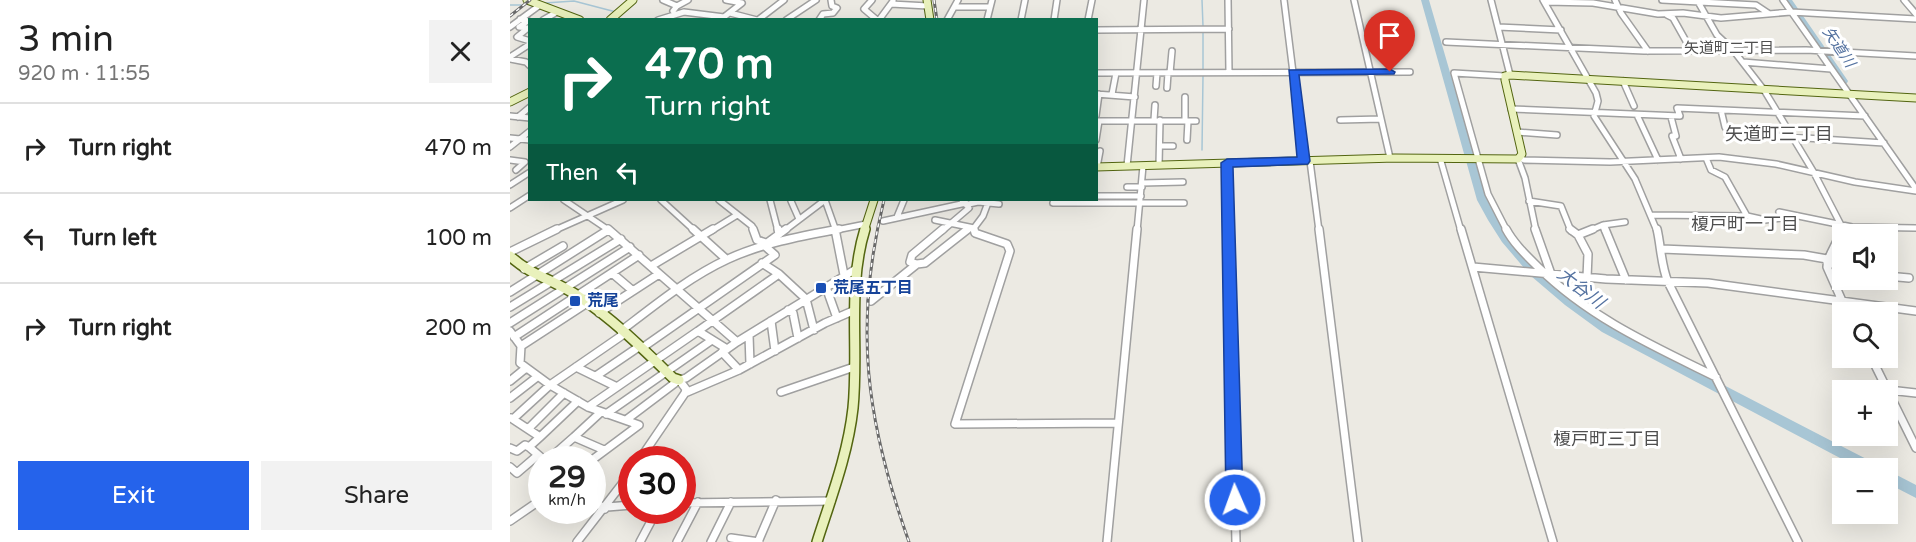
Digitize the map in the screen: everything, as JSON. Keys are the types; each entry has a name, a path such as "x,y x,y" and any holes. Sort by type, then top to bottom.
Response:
{"street":[{"path":"527,0 571,18"},
{"path":"612,18 633,0"},
{"path":"663,0 677,6"},
{"path":"661,18 688,0"},
{"path":"726,0 742,3"},
{"path":"673,11 693,11 723,18 748,0"},
{"path":"761,18 784,0"},
{"path":"789,18 816,0"},
{"path":"820,18 823,14 833,13 837,8 832,6 831,0"},
{"path":"872,0 864,9 875,18"},
{"path":"948,18 958,0"},
{"path":"988,18 992,0"},
{"path":"1020,18 1025,0"},
{"path":"1054,18 1057,0"},
{"path":"1088,18 1092,0"},
{"path":"1127,166 1144,0"},
{"path":"1227,0 1229,72"},
{"path":"1284,0 1358,542"},
{"path":"1354,0 1390,158"},
{"path":"1491,0 1502,44 1511,109 1532,219 1546,274"},
{"path":"1615,0 1648,51"},
{"path":"1662,0 1756,5 1768,13"},
{"path":"1783,0 1916,190"},
{"path":"1904,0 1916,14"},
{"path":"1545,1 1618,6 1667,15 1673,18 1691,50"},
{"path":"1545,1 1589,79 1598,100 1594,111 1598,124 1624,161 1651,215 1662,249 1664,273 1668,282 1798,542"},
{"path":"1698,1 1717,35 1733,50 1764,90 1813,171 1840,224"},
{"path":"880,18 892,2 928,3 930,18"},
{"path":"510,27 540,5"},
{"path":"955,7 990,8"},
{"path":"546,18 557,12"},
{"path":"1667,15 1683,13 1729,18 1792,12 1916,19"},
{"path":"730,13 750,18"},
{"path":"520,19 528,21"},
{"path":"528,21 519,27 528,28"},
{"path":"1498,27 1561,30"},
{"path":"528,28 517,37 528,43"},
{"path":"1098,30 1228,29"},
{"path":"1446,42 1648,51 1831,51 1916,56"},
{"path":"510,58 528,45"},
{"path":"1167,88 1172,51"},
{"path":"510,58 528,64"},
{"path":"1743,62 1831,69"},
{"path":"1098,73 1410,72"},
{"path":"1112,94 1116,73"},
{"path":"1156,86 1157,73"},
{"path":"1717,379 1622,331 1564,292 1510,236 1488,194 1454,73 1916,98"},
{"path":"1623,81 1634,106"},
{"path":"510,102 528,93"},
{"path":"1098,94 1112,94 1112,97 1135,97"},
{"path":"521,96 528,98"},
{"path":"1185,97 1187,140"},
{"path":"1155,105 1160,146 1159,165"},
{"path":"1511,109 1594,111 1671,117 1680,116 1677,108 1865,117"},
{"path":"518,117 528,109"},
{"path":"1721,110 1729,134 1884,143"},
{"path":"1637,115 1658,160"},
{"path":"510,116 528,118"},
{"path":"1671,117 1676,136 1672,136 1681,159"},
{"path":"1098,119 1196,121"},
{"path":"1340,120 1381,119"},
{"path":"510,147 528,132"},
{"path":"1517,132 1557,135"},
{"path":"510,138 528,140"},
{"path":"1160,146 1173,146"},
{"path":"1098,162 1100,151"},
{"path":"1098,167 1390,158 1624,161 1719,157 1776,164 1855,182 1916,190"},
{"path":"1440,158 1552,542"},
{"path":"1706,158 1711,170 1725,177 1747,216"},
{"path":"510,160 525,162 513,169"},
{"path":"1227,163 1236,542"},
{"path":"1107,542 1143,166"},
{"path":"513,169 528,173"},
{"path":"510,185 528,174"},
{"path":"1127,187 1183,182"},
{"path":"510,208 528,196"},
{"path":"1098,196 1184,203"},
{"path":"1054,201 1053,203 1141,200"},
{"path":"567,201 621,239 710,321 737,342"},
{"path":"620,201 536,238 510,254 523,269 577,295 679,380 686,389 685,393"},
{"path":"662,201 726,259"},
{"path":"596,376 775,255 766,244 757,240 752,226 720,201"},
{"path":"770,201 779,234"},
{"path":"791,201 799,219"},
{"path":"766,244 824,201"},
{"path":"825,201 839,238 844,275"},
{"path":"817,542 848,442 854,407 856,269 873,201"},
{"path":"897,218 904,201"},
{"path":"966,202 969,208 912,255 910,262 925,263 972,228 983,216 988,201"},
{"path":"883,221 966,202 988,201 999,204"},
{"path":"1529,201 1562,206 1567,227 1570,232 1578,235 1603,225 1625,222"},
{"path":"1651,215 1747,216 1765,220 1782,218 1779,212 1790,212 1837,224"},
{"path":"651,266 737,215"},
{"path":"934,220 972,228 975,232 1007,244 1010,251 955,424 1118,423"},
{"path":"540,437 512,418 550,385 622,332 675,289 726,259 766,244 866,224"},
{"path":"1603,225 1626,280"},
{"path":"1898,228 1916,228"},
{"path":"510,292 609,230"},
{"path":"1578,235 1587,254 1587,278"},
{"path":"510,308 621,239"},
{"path":"523,269 563,246"},
{"path":"510,323 630,247"},
{"path":"1662,249 1804,255 1832,263"},
{"path":"606,449 639,425 588,407 537,377 520,363 521,346 512,334 639,255"},
{"path":"1832,256 1827,261 1827,267 1843,302"},
{"path":"762,263 779,274 806,299 814,330"},
{"path":"871,301 917,264"},
{"path":"1473,267 1587,278 1708,283 1836,302"},
{"path":"626,420 679,380 686,378 737,342 856,269"},
{"path":"612,273 633,291"},
{"path":"599,313 659,274"},
{"path":"588,407 779,274"},
{"path":"1898,277 1910,278"},
{"path":"825,287 837,318"},
{"path":"521,346 587,303"},
{"path":"1898,309 1916,311"},
{"path":"788,310 793,313 798,339"},
{"path":"649,446 685,393 739,370 855,310"},
{"path":"771,321 775,351"},
{"path":"698,331 724,351 739,370"},
{"path":"749,335 750,364"},
{"path":"564,446 603,413 712,340"},
{"path":"576,367 617,387"},
{"path":"781,392 854,367"},
{"path":"510,381 526,368"},
{"path":"510,398 537,377"},
{"path":"1898,391 1916,393"},
{"path":"528,429 564,393"},
{"path":"530,446 578,401"},
{"path":"1898,409 1916,447"},
{"path":"574,437 595,446"},
{"path":"510,448 518,451 525,445 528,446"},
{"path":"510,467 518,473 528,466"},
{"path":"606,508 618,491"},
{"path":"731,538 759,542 776,500"},
{"path":"677,542 698,502 831,501"},
{"path":"711,542 730,502"},
{"path":"606,508 618,507"},
{"path":"511,519 528,508"},
{"path":"577,542 592,524"},
{"path":"640,542 650,524"}],"waterway":[{"path":"1202,0 1203,26"},
{"name":"大谷川","path":"1425,0 1482,200 1506,239 1535,273 1551,288 1606,329 1852,458"},
{"name":"矢道川","path":"1788,0 1844,81"},
{"path":"545,3 574,1 616,12"},
{"path":"510,5 521,5"},
{"path":"1203,31 1203,71"},
{"path":"1202,150 1203,76"},
{"name":"大谷川","path":"1898,482 1916,492"}],"railway":[{"path":"510,16 530,0"},
{"path":"934,0 937,18"},
{"path":"884,201 874,246 869,290 867,332 869,373 874,414 883,455 909,542"}],"place":[{"name":"荒尾五丁目","path":"821,288"},
{"name":"荒尾","path":"575,301"}],"district":[{"name":"矢道町二丁目","path":"1729,48"},
{"name":"矢道町三丁目","path":"1779,134"},
{"name":"榎戸町一丁目","path":"1745,224"},
{"name":"榎戸町三丁目","path":"1607,439"}],"route":[{"path":"1235,500 1227,163 1304,161 1293,72 1390,72"}]}
